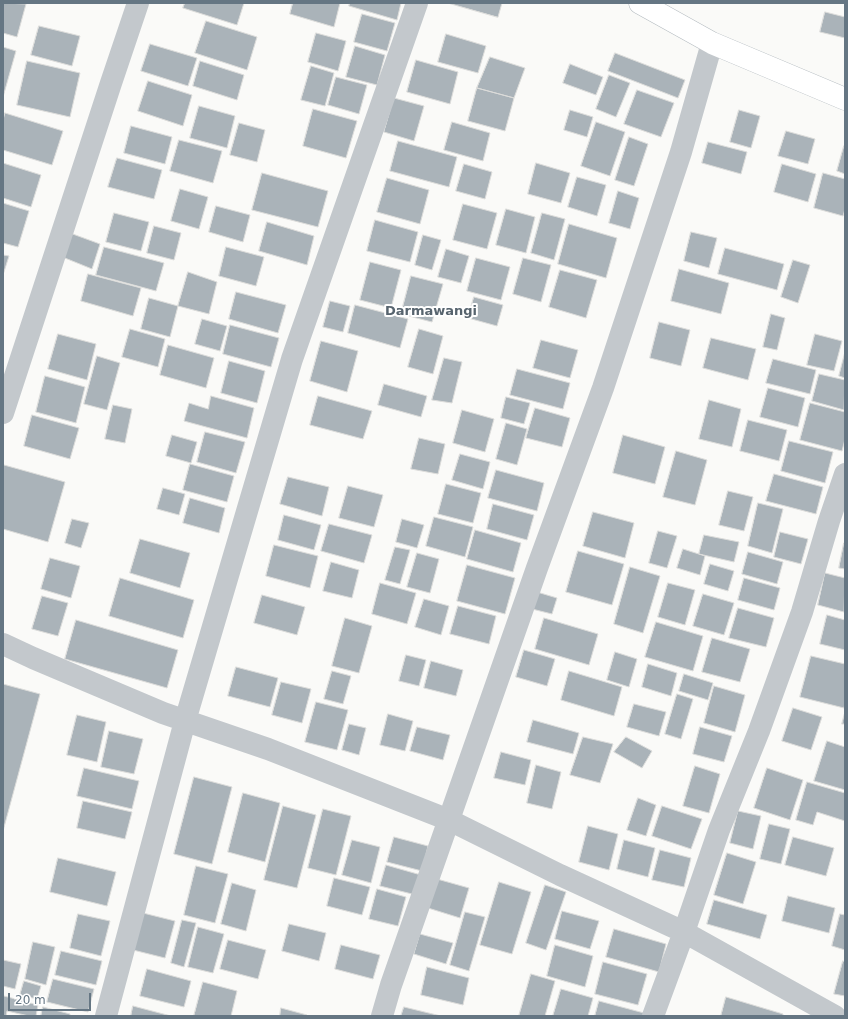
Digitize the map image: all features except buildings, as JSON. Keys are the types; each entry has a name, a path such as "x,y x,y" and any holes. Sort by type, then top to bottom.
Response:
{"street":[{"path":"3,412 108,90 138,3"},
{"path":"106,1016 185,721 292,360 417,3"},
{"path":"640,3 712,43 845,99"},
{"path":"382,1016 391,985 537,568 603,388 681,152 712,43"},
{"path":"653,1016 719,830 759,731 802,612 829,521 845,474"},
{"path":"3,644 163,713 268,748 449,820 560,876 684,932 835,1016"}],"district":[{"name":"Darmawangi","path":"431,312"}]}
